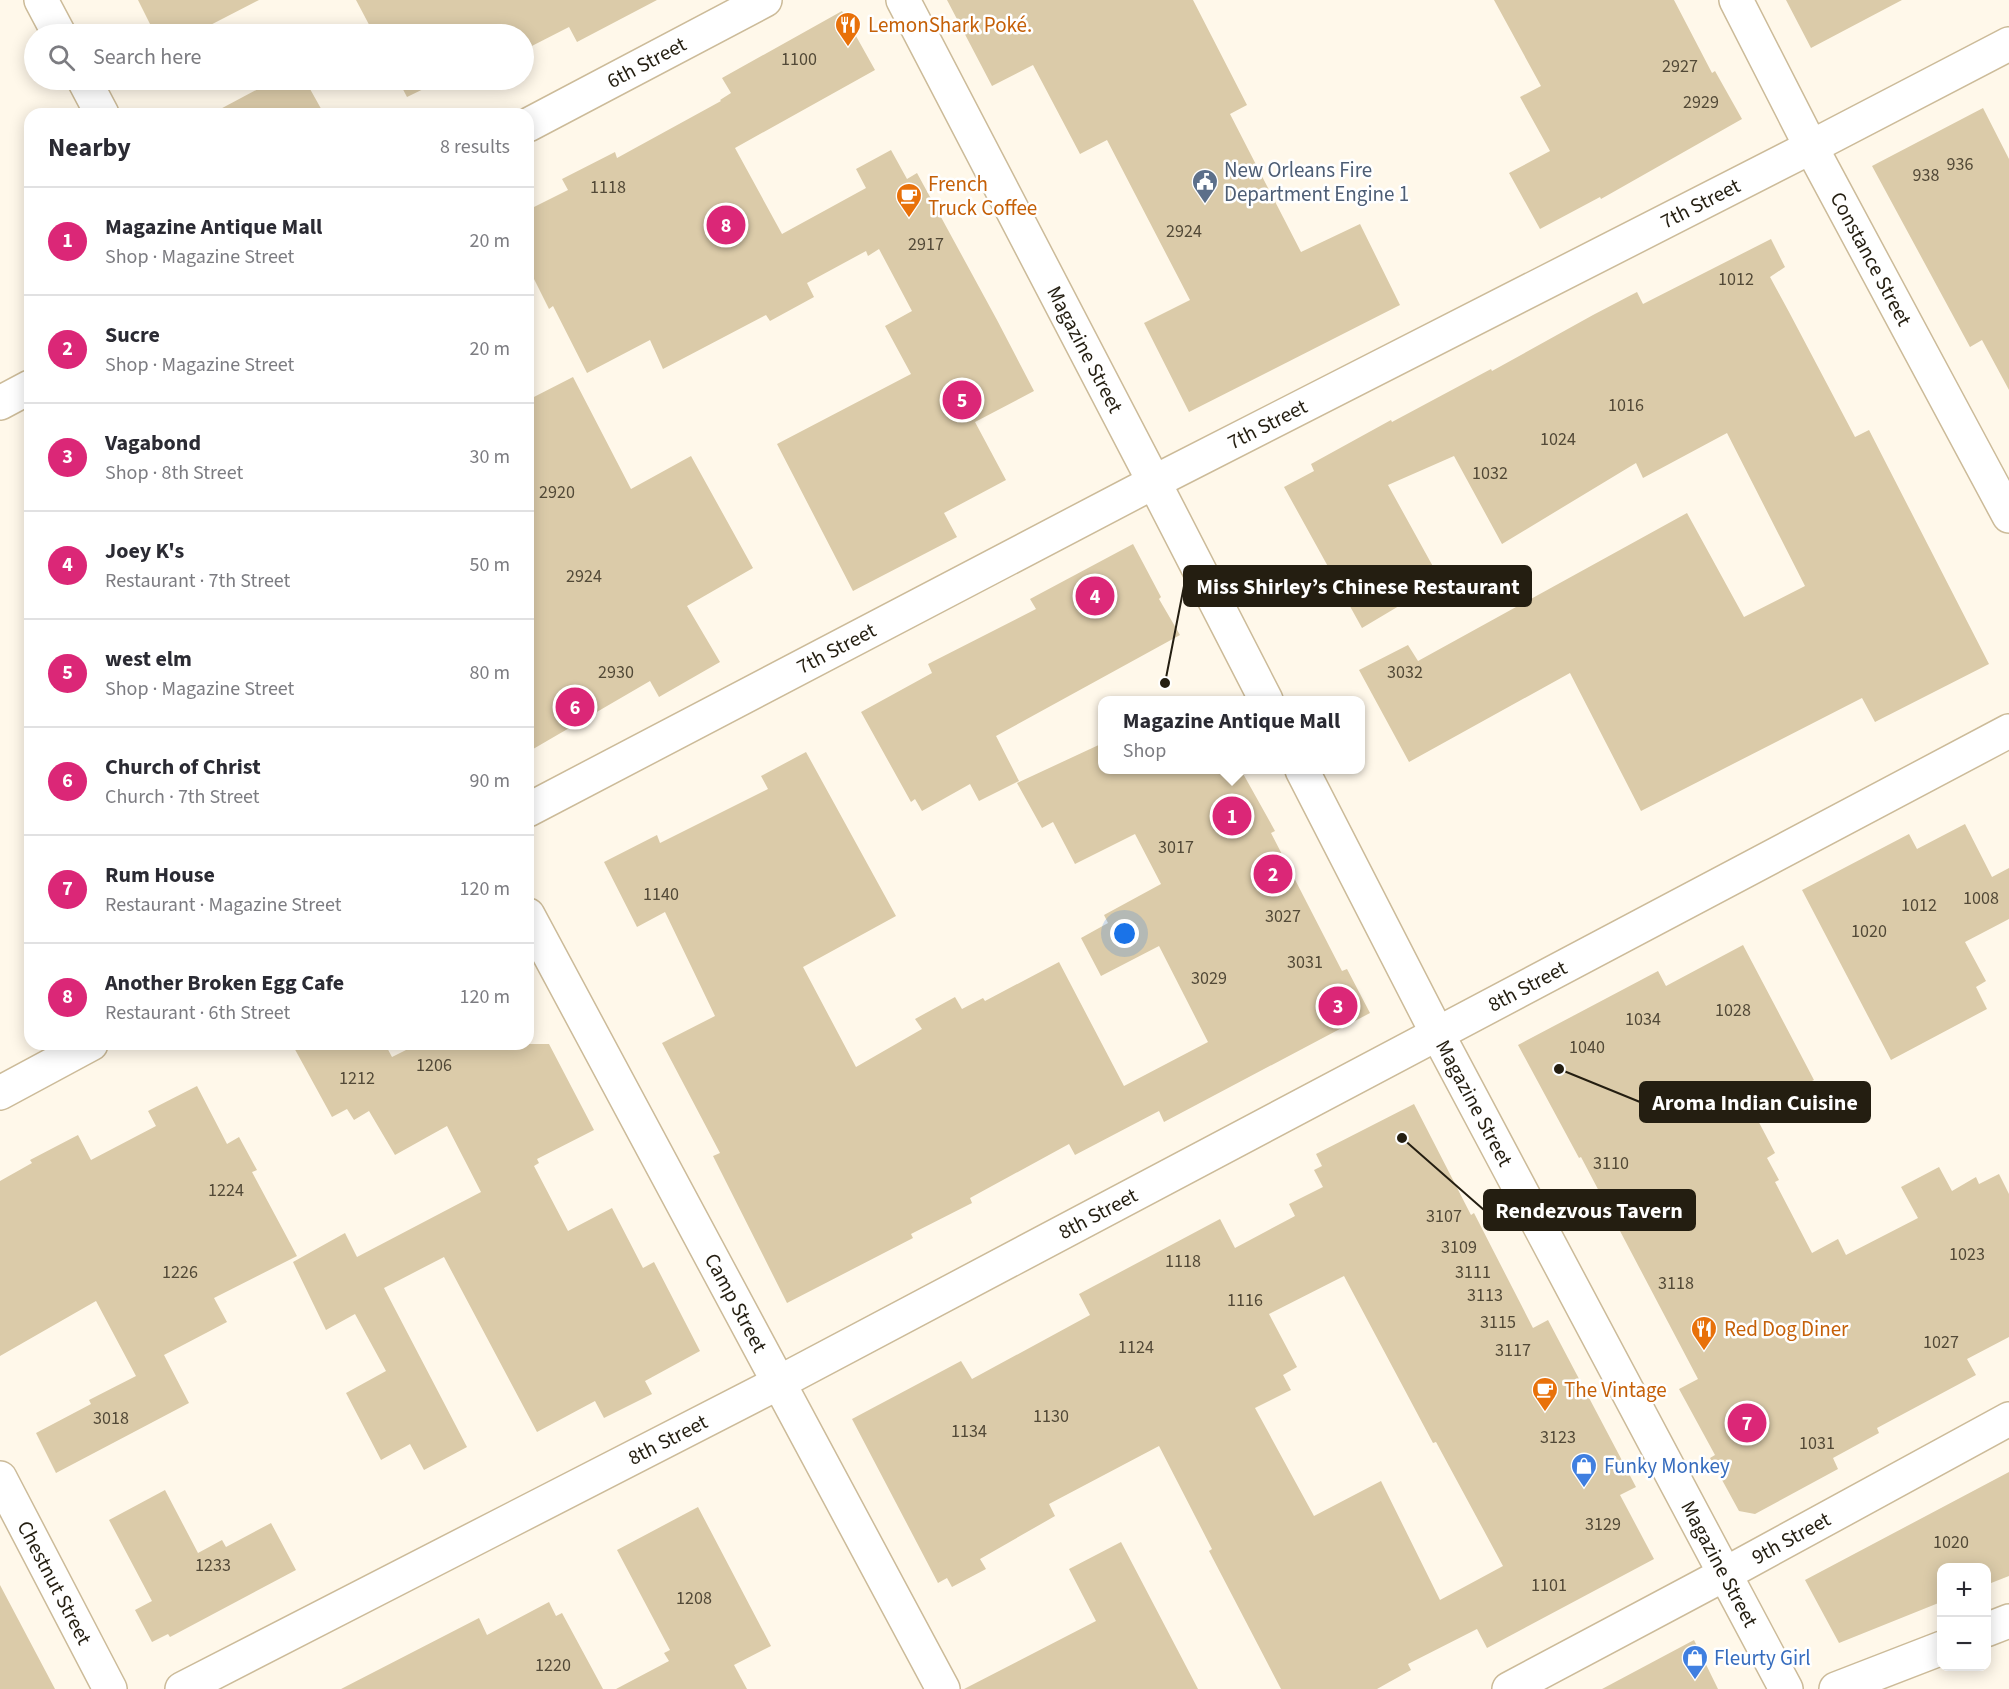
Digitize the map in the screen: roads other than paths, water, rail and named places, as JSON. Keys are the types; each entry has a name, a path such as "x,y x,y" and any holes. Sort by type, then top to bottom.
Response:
{"street":[{"path":"41,0 54,24"},
{"name":"6th Street","path":"534,122 765,0"},
{"name":"Magazine Street","path":"903,0 1264,696"},
{"name":"Constance Street","path":"1736,0 1811,147 2009,516"},
{"name":"7th Street","path":"534,807 1154,482 2009,44"},
{"path":"89,90 99,108"},
{"path":"0,403 24,390"},
{"name":"8th Street","path":"182,1689 780,1382 2009,731"},
{"name":"Magazine Street","path":"1304,774 1437,1033 1786,1689"},
{"name":"Camp Street","path":"534,926 944,1689"},
{"path":"0,1093 80,1050"},
{"name":"9th Street","path":"1509,1689 2009,1419"},
{"name":"Chestnut Street","path":"0,1478 110,1689"},
{"path":"1991,1628 2009,1621"},
{"path":"1836,1689 1937,1650"}],"place":[{"name":"LemonShark Poké.","path":"848,48"},
{"name":"New Orleans Fire Department Engine 1","path":"1205,205"},
{"name":"French Truck Coffee","path":"909,219"},
{"name":"Another Broken Egg Cafe","path":"726,225"},
{"name":"west elm","path":"962,400"},
{"name":"Joey K's","path":"1095,596"},
{"name":"Miss Shirley’s Chinese Restaurant","path":"1165,683"},
{"name":"Church of Christ","path":"575,707"},
{"name":"Magazine Antique Mall","path":"1232,816"},
{"name":"Sucre","path":"1273,874"},
{"name":"Vagabond","path":"1338,1006"},
{"name":"Aroma Indian Cuisine","path":"1559,1069"},
{"name":"Rendezvous Tavern","path":"1402,1138"},
{"name":"Red Dog Diner","path":"1704,1352"},
{"name":"The Vintage","path":"1545,1413"},
{"name":"Rum House","path":"1747,1423"},
{"name":"Funky Monkey","path":"1584,1489"},
{"name":"Fleurty Girl","path":"1695,1681"}]}
